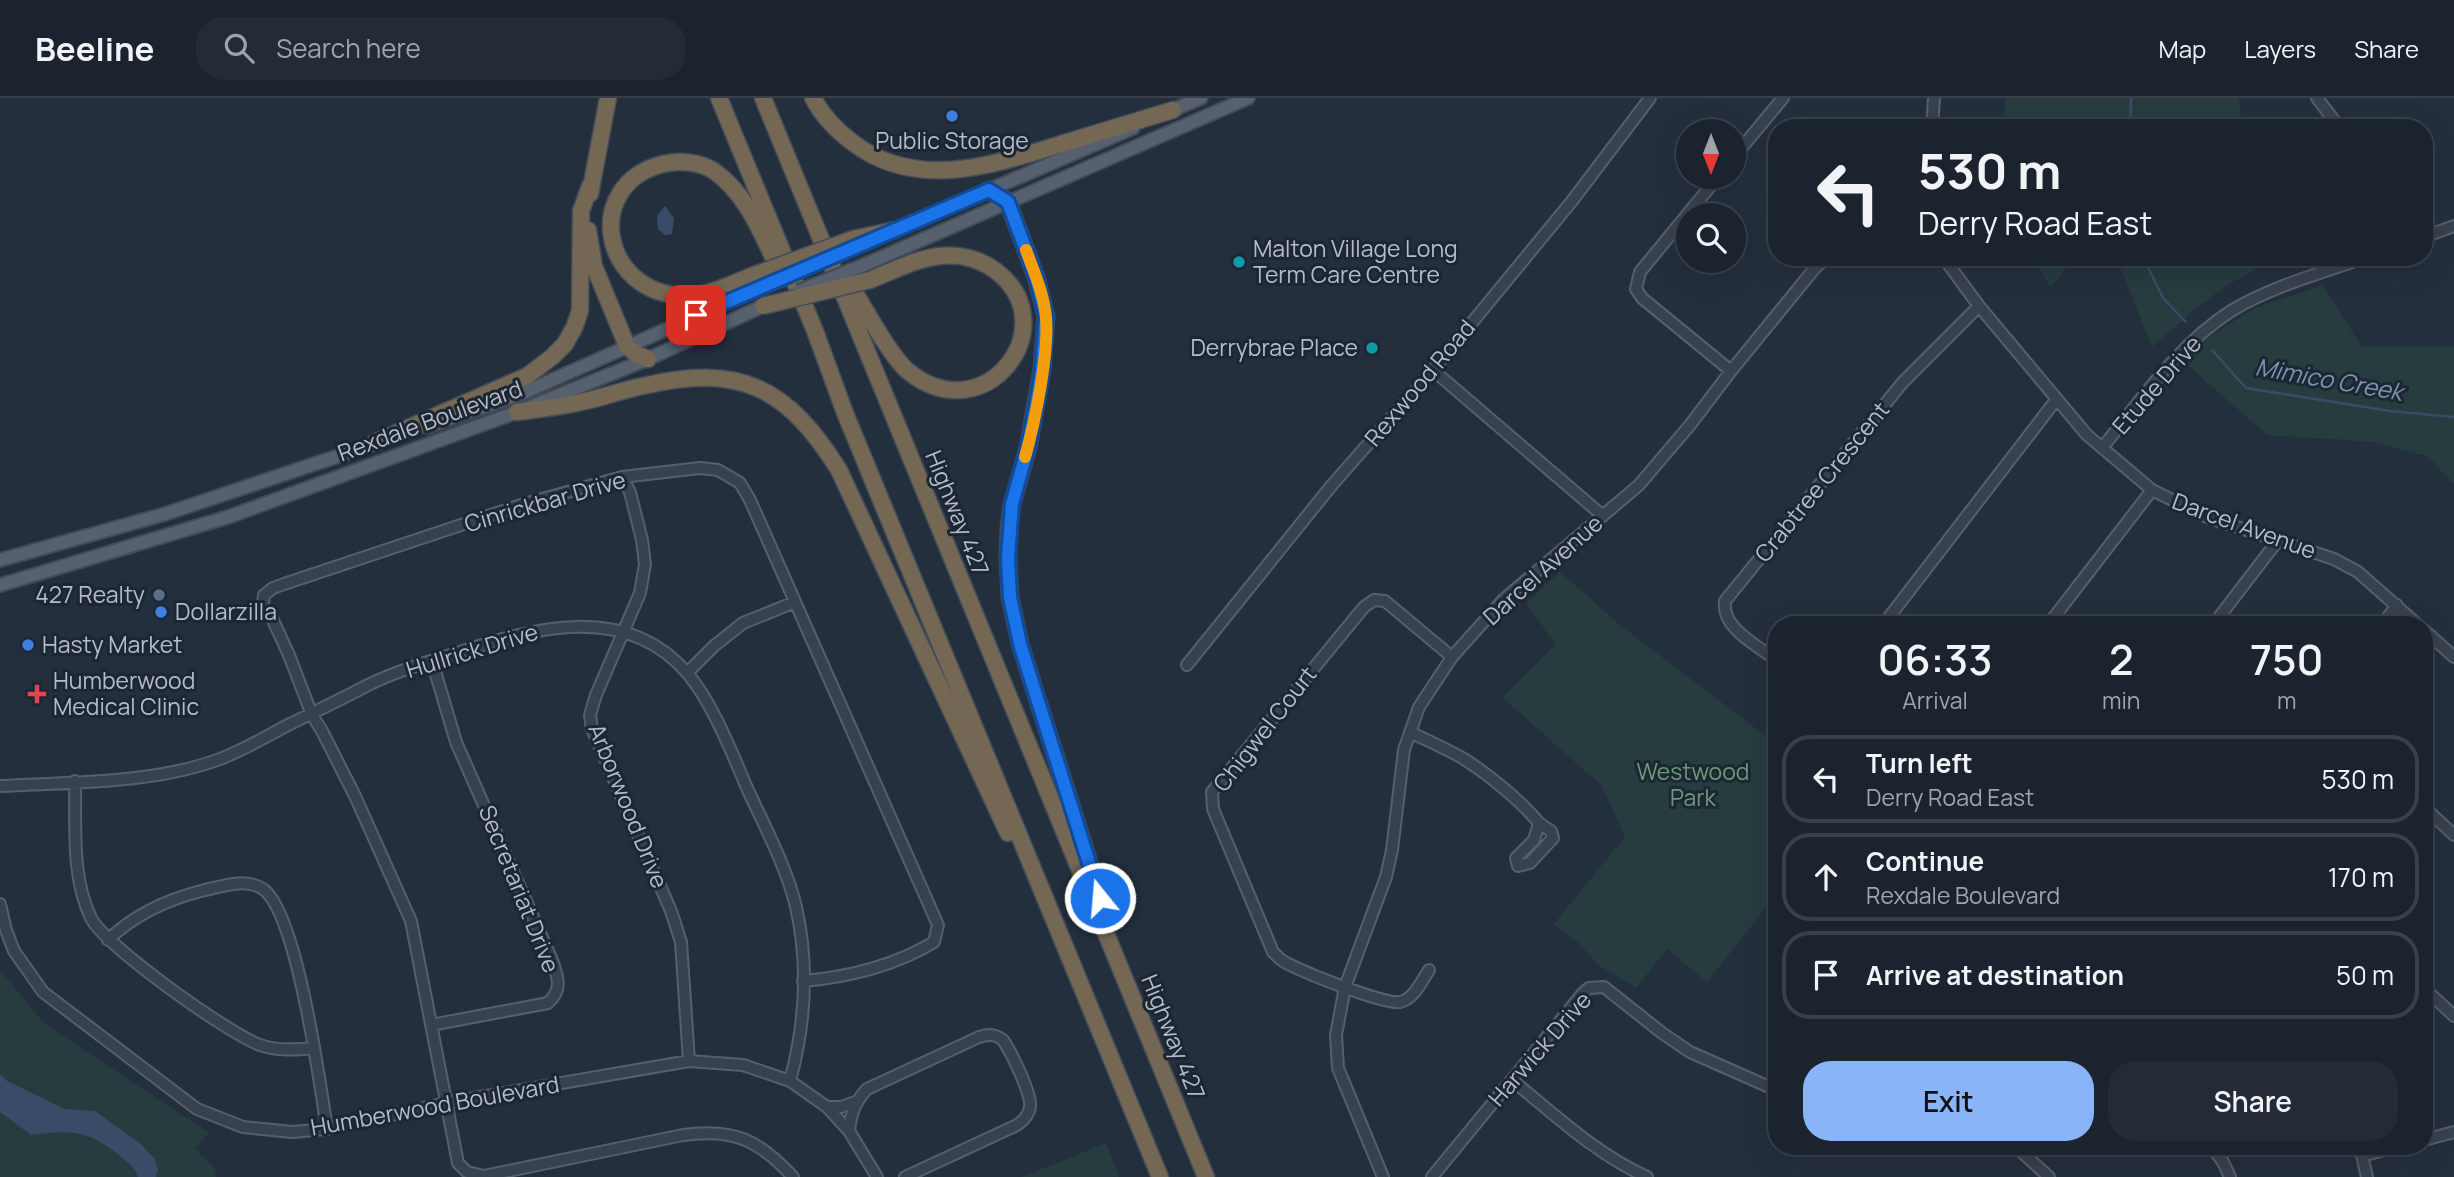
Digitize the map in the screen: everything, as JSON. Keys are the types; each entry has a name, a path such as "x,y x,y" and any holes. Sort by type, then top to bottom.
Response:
{"highway":[{"path":"608,98 590,186 587,221 589,245 602,288 627,346 648,359"},
{"path":"719,98 815,331 845,413 1160,1177"},
{"name":"Highway 427","path":"763,98 1206,1177"},
{"path":"813,98 840,133 862,150 889,163 926,171 948,171 1010,160 1173,110"},
{"path":"815,331 801,314 759,228 742,199 713,170 685,162 654,166 638,174 619,196 611,223 620,263 649,288 667,294 689,296 761,279 855,243 895,230"},
{"path":"374,443 527,376 565,344 580,311 581,211 590,186"},
{"path":"989,190 1008,202 1044,303 1046,330 1028,447 1012,504 1008,558 1010,597 1020,644 1127,984"},
{"path":"763,306 867,272 926,258 964,256 987,265 1003,276 1012,287 1023,316 1022,337 1016,355 991,381 977,387 946,391 928,384 907,371 897,358 819,234"},
{"path":"517,412 582,402 671,380 723,377 744,382 769,393 810,427 839,470 1027,874 1055,922"}],"main road":[{"path":"895,230 1079,153 1201,98"},
{"path":"867,272 1008,202 1248,98"},
{"name":"Rexdale Boulevard","path":"0,560 165,514 461,416 523,393 627,346 761,279"},
{"name":"Rexdale Boulevard","path":"0,585 228,517 517,412 648,359 763,306"}],"street":[{"name":"Rexwood Road","path":"1187,665 1332,485 1433,370 1572,201 1650,98"},
{"path":"1746,143 1783,98"},
{"path":"1933,119 1934,98"},
{"path":"2317,98 2333,119"},
{"path":"1708,189 1640,272 1636,289 1642,298 1731,371"},
{"path":"2433,234 2454,226"},
{"name":"Darcel Avenue","path":"1383,1177 1338,1068 1336,1035 1345,987 1387,877 1399,776 1419,707 1452,657 1504,599 1639,485 1817,266"},
{"name":"Darcel Avenue","path":"1950,266 1979,306 2087,435 2151,490 2207,517 2334,559 2358,572 2409,616"},
{"name":"Etude Drive","path":"2102,449 2185,349 2217,320 2273,291 2342,266"},
{"name":"Crabtree Crescent","path":"1768,654 1728,622 1724,610 1725,601 1903,382 1979,306"},
{"path":"1433,370 1603,516"},
{"path":"1889,616 2056,400"},
{"name":"Cinrickbar Drive","path":"793,1177 776,1159 756,1145 715,1131 683,1135 484,1176 462,1169 458,1163 411,921 355,796 312,715 289,655 263,604 264,595 269,591 524,504 622,477 700,468 718,470 740,483 750,500 938,925 934,942 921,950 844,977 803,981"},
{"name":"Arborwood Drive","path":"622,477 630,492 645,564 640,593 590,715 592,729 671,911 681,942 689,1061"},
{"path":"2055,616 2151,490"},
{"path":"2220,616 2278,539"},
{"name":"Chigwel Court","path":"1429,970 1411,996 1400,1002 1391,1002 1285,963 1273,952 1213,809 1212,792 1364,607 1374,600 1385,601 1452,657"},
{"path":"687,673 713,646 743,623 795,602"},
{"path":"2389,616 2397,605"},
{"name":"Hullrick Drive","path":"0,786 126,779 196,766 239,751 368,685 432,661 518,634 550,628 600,627 624,633 649,643 670,656 687,673 726,739 796,906 802,947 803,981 800,1042 790,1081"},
{"path":"2433,638 2454,657"},
{"name":"Secretariat Drive","path":"431,1025 548,1003 557,995 558,989 552,960 456,742 432,661"},
{"path":"1410,732 1469,763 1531,813 1539,823"},
{"path":"75,781 77,862 82,891 90,917 108,940 135,962 243,1037 275,1049 313,1048"},
{"path":"2433,815 2454,835"},
{"path":"108,940 142,912 178,897 243,883 265,890 276,907 289,939 304,996 327,1129"},
{"name":"Humberwood Boulevard","path":"0,904 14,951 43,992 197,1109 243,1127 292,1132 327,1129 446,1103 689,1061 743,1065 790,1081 827,1107 849,1131 877,1177"},
{"name":"Harwick Drive","path":"1432,1177 1583,993 1596,986 1604,987 1690,1052 1768,1086"},
{"path":"2433,996 2454,1016"},
{"path":"849,1131 855,1102 867,1088 979,1037 989,1034 997,1036 1007,1046 1030,1098 1030,1110 1017,1125 905,1177"},
{"path":"1512,1080 1579,1136 1647,1177"},
{"path":"827,1107 841,1107 855,1102"},
{"path":"2433,1138 2454,1132"},
{"path":"2025,1155 2049,1177"},
{"path":"2218,1155 2230,1177"},
{"path":"2362,1155 2367,1177"}],"green space":[{"path":"2005,98 2239,98 2241,119 2004,119"},
{"path":"2039,266 2069,266 2050,287"},
{"path":"2120,266 2263,266 2228,285 2152,347"},
{"path":"2322,285 2362,347 2454,347 2454,485 2429,457 2374,442 2267,435 2182,360 2206,339 2253,309"},
{"name":"Westwood Park","path":"1560,572 1620,625 1768,738 1768,905 1707,982 1667,949 1636,988 1597,964 1578,942 1553,925 1625,837 1602,786 1502,697 1556,645 1526,603"},
{"path":"0,970 44,1023 209,1133 195,1149 215,1168 216,1177 0,1177"},
{"path":"1106,1143 1119,1177 1022,1177"}],"water":[{"path":"665,206 674,218 672,234 665,235 658,229 657,216"},
{"path":"0,1074 7,1081 65,1109 95,1111 142,1145 154,1158 158,1169 156,1177 138,1177 120,1156 88,1136 68,1132 31,1135 0,1112"}],"waterway":[{"name":"Mimico Creek","path":"2130,119 2131,98"},
{"name":"Mimico Creek","path":"2147,266 2163,298 2186,322"},
{"name":"Mimico Creek","path":"2212,350 2246,388 2390,411 2454,417"}],"slow traffic":[{"path":"1025,457 1042,369 1046,330 1044,303 1026,250"}],"place":[{"name":"Public Storage","path":"952,116"},
{"name":"Malton Village Long Term Care Centre","path":"1239,262"},
{"name":"Derrybrae Place","path":"1372,348"},
{"name":"427 Realty","path":"159,595"},
{"name":"Dollarzilla","path":"161,612"},
{"name":"Hasty Market","path":"28,645"},
{"name":"Humberwood Medical Clinic","path":"37,694"}],"route":[{"path":"696,315 989,190 1008,202 1036,277 1046,316 1042,369 1028,447 1012,504 1008,558 1010,597 1020,644 1100,898"}]}
